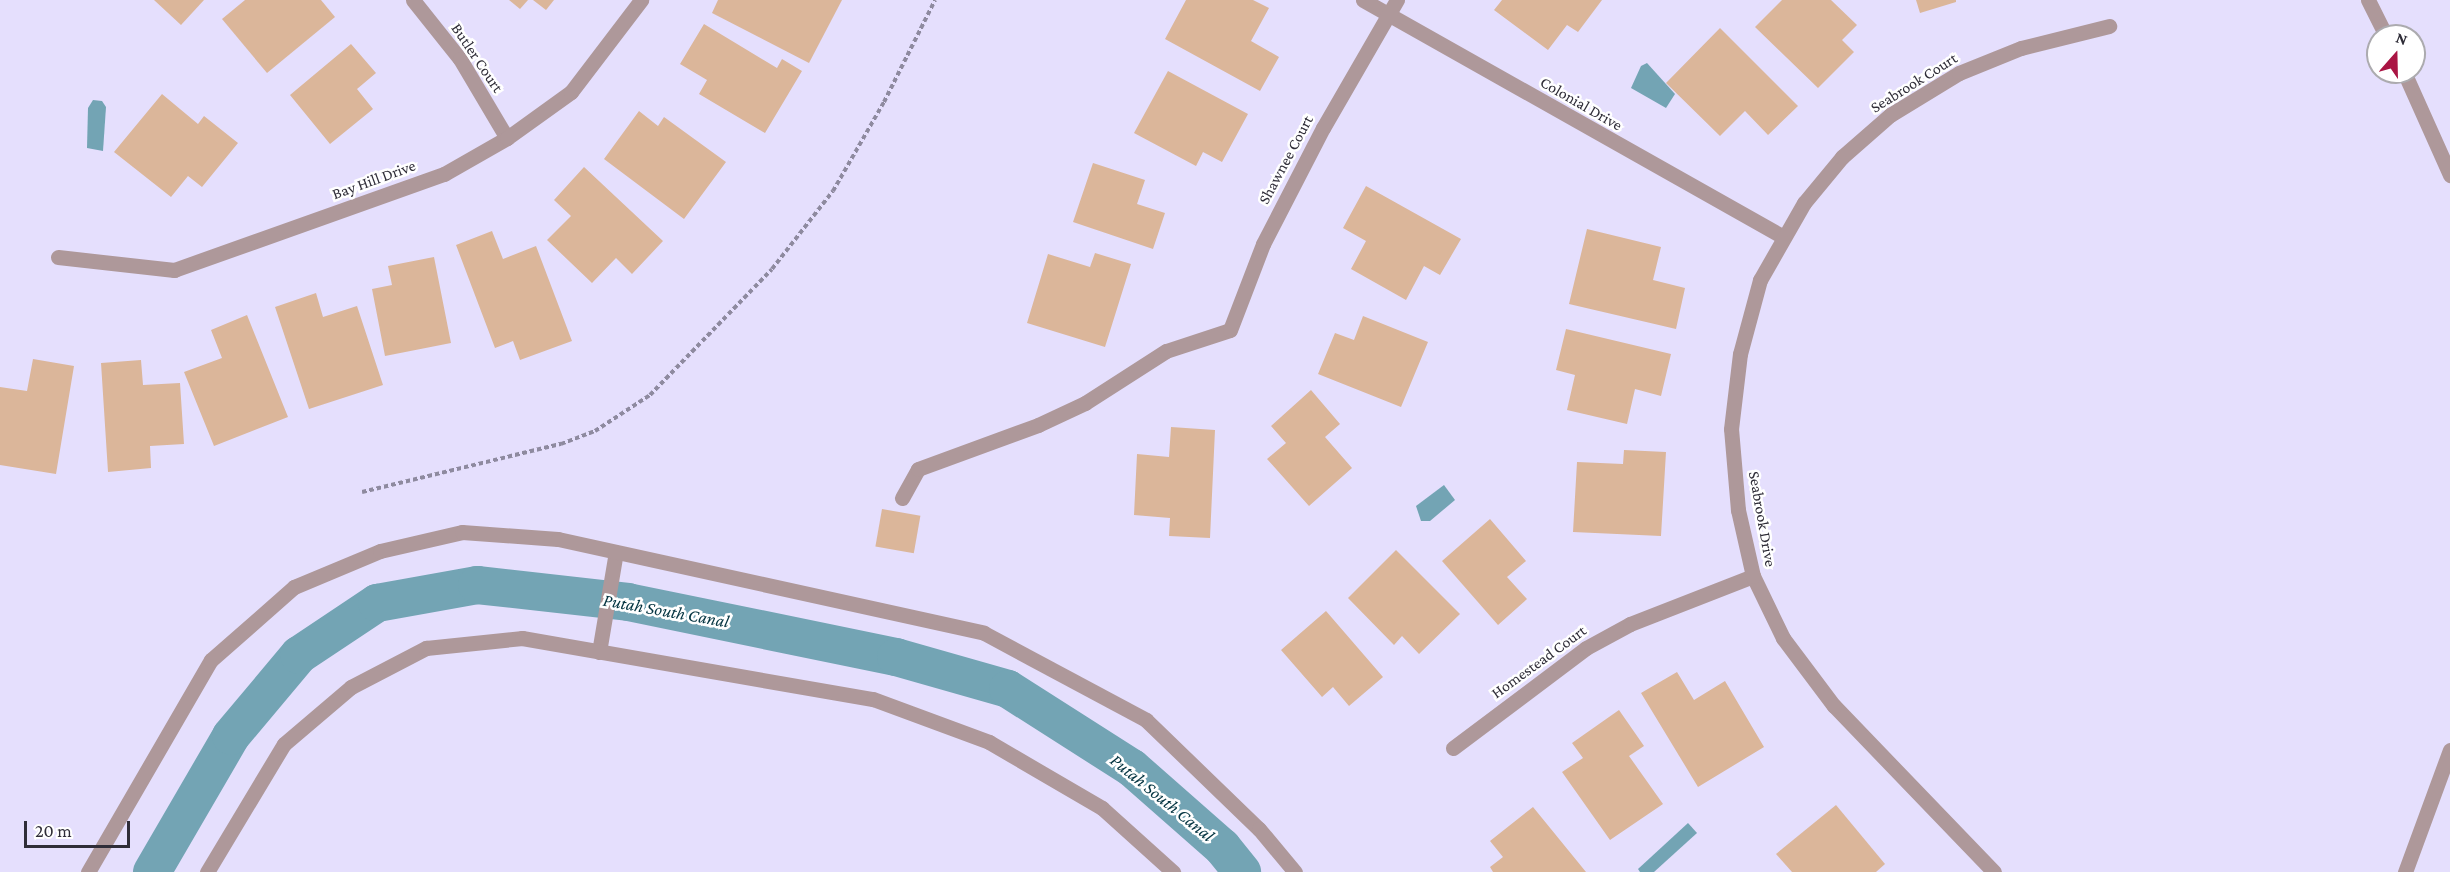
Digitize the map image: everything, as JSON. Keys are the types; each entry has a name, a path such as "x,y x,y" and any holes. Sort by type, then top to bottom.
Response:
{"street":[{"name":"Butler Court","path":"413,0 460,59 507,138"},
{"name":"Bay Hill Drive","path":"58,257 174,270 444,174 507,138 571,92 641,0"},
{"name":"Colonial Drive","path":"1363,0 1783,237"},
{"name":"Shawnee Court","path":"902,498 918,469 1038,425 1084,403 1166,351 1230,330 1263,244 1323,128 1397,0"},
{"path":"2368,0 2380,24"},
{"name":"Seabrook Court","path":"1783,237 1804,203 1842,158 1890,115 1959,73 2021,48 2109,26"},
{"path":"2409,84 2450,175"},
{"name":"Seabrook Drive","path":"1783,237 1760,280 1746,333 1731,429 1738,510 1752,576 1783,638 1834,706 1994,872"},
{"path":"88,872 211,660 294,587 380,551 462,532 558,539 615,559 984,633 1146,720 1259,829 1295,872"},
{"path":"600,644 615,559"},
{"name":"Homestead Court","path":"1453,748 1586,648 1630,624 1752,576"},
{"path":"207,872 284,744 351,687 426,648 522,638 600,644 873,699 990,742 1102,808 1173,872"},
{"path":"2405,872 2450,750"}],"path":[{"path":"362,492 561,444 595,431 650,395 771,269 832,191 884,102 935,0"}],"water":[{"path":"1647,63 1675,94 1666,108 1631,88 1641,66"},
{"path":"93,100 102,101 106,107 103,151 87,148 88,108"},
{"path":"1444,485 1455,500 1430,521 1421,521 1416,506"},
{"path":"1688,823 1697,833 1654,872 1640,872 1638,869"}],"building":[{"path":"154,0 204,0 181,25"},
{"path":"245,0 321,0 335,17 267,73 222,19"},
{"path":"509,0 528,0 520,9"},
{"path":"533,0 554,0 546,10"},
{"path":"718,0 842,0 809,63 712,13"},
{"path":"1186,0 1253,0 1269,8 1251,41 1279,57 1260,91 1165,39"},
{"path":"1502,0 1602,0 1578,32 1567,25 1548,50 1494,10"},
{"path":"1782,0 1831,0 1857,25 1842,40 1854,52 1818,88 1755,27"},
{"path":"1916,0 1956,0 1956,2 1920,13"},
{"path":"704,24 777,68 782,59 802,71 765,133 699,94 707,80 680,64"},
{"path":"1720,28 1798,106 1768,135 1745,111 1720,136 1666,83"},
{"path":"351,44 376,73 357,89 373,109 330,144 290,95"},
{"path":"1168,71 1248,114 1222,162 1203,152 1196,166 1134,133"},
{"path":"162,94 198,124 204,116 238,143 202,187 188,176 171,197 114,152"},
{"path":"639,111 658,126 664,117 726,162 684,219 604,159"},
{"path":"1093,163 1145,180 1137,204 1165,213 1153,249 1073,222"},
{"path":"584,167 663,241 632,274 616,258 592,283 547,240 571,216 554,200"},
{"path":"1366,186 1461,239 1440,275 1424,266 1406,300 1351,269 1366,241 1343,228"},
{"path":"1587,229 1661,247 1653,280 1685,288 1676,329 1569,304"},
{"path":"492,231 503,259 536,246 572,341 520,360 513,341 495,348 456,245"},
{"path":"1095,253 1131,264 1105,347 1027,323 1048,254 1090,267"},
{"path":"434,257 451,343 385,356 372,289 392,285 388,266"},
{"path":"316,293 323,317 357,306 383,385 309,409 275,307"},
{"path":"247,315 288,417 214,446 184,372 222,358 211,330"},
{"path":"1363,316 1428,342 1401,407 1318,374 1335,333 1354,340"},
{"path":"1566,329 1671,354 1661,396 1635,389 1627,424 1567,410 1575,375 1556,370"},
{"path":"33,359 74,366 56,474 0,465 0,387 27,391"},
{"path":"141,360 143,385 180,383 184,444 150,446 151,468 108,472 101,363"},
{"path":"1311,390 1340,424 1325,437 1352,468 1309,506 1267,459 1286,443 1271,426"},
{"path":"1171,427 1215,430 1210,538 1169,536 1170,518 1134,515 1137,454 1169,457"},
{"path":"1624,450 1666,452 1661,536 1573,532 1577,462 1623,464"},
{"path":"882,509 920,516 914,553 875,546"},
{"path":"1490,519 1526,561 1507,577 1527,599 1498,625 1442,561"},
{"path":"1396,550 1460,614 1419,654 1402,636 1394,645 1348,598"},
{"path":"1326,611 1383,677 1349,706 1333,687 1322,697 1281,650"},
{"path":"1677,672 1694,700 1725,681 1764,747 1698,787 1641,693"},
{"path":"1619,710 1644,746 1629,756 1663,804 1610,840 1562,772 1583,758 1572,743"},
{"path":"1836,805 1885,864 1876,872 1792,872 1776,854"},
{"path":"1533,807 1586,872 1493,872 1490,867 1503,857 1490,841"}],"waterway":[{"name":"Putah South Canal","path":"152,872 231,736 299,655 377,603 477,585 628,602 896,657 1008,689 1132,768 1222,847 1242,872"}]}
